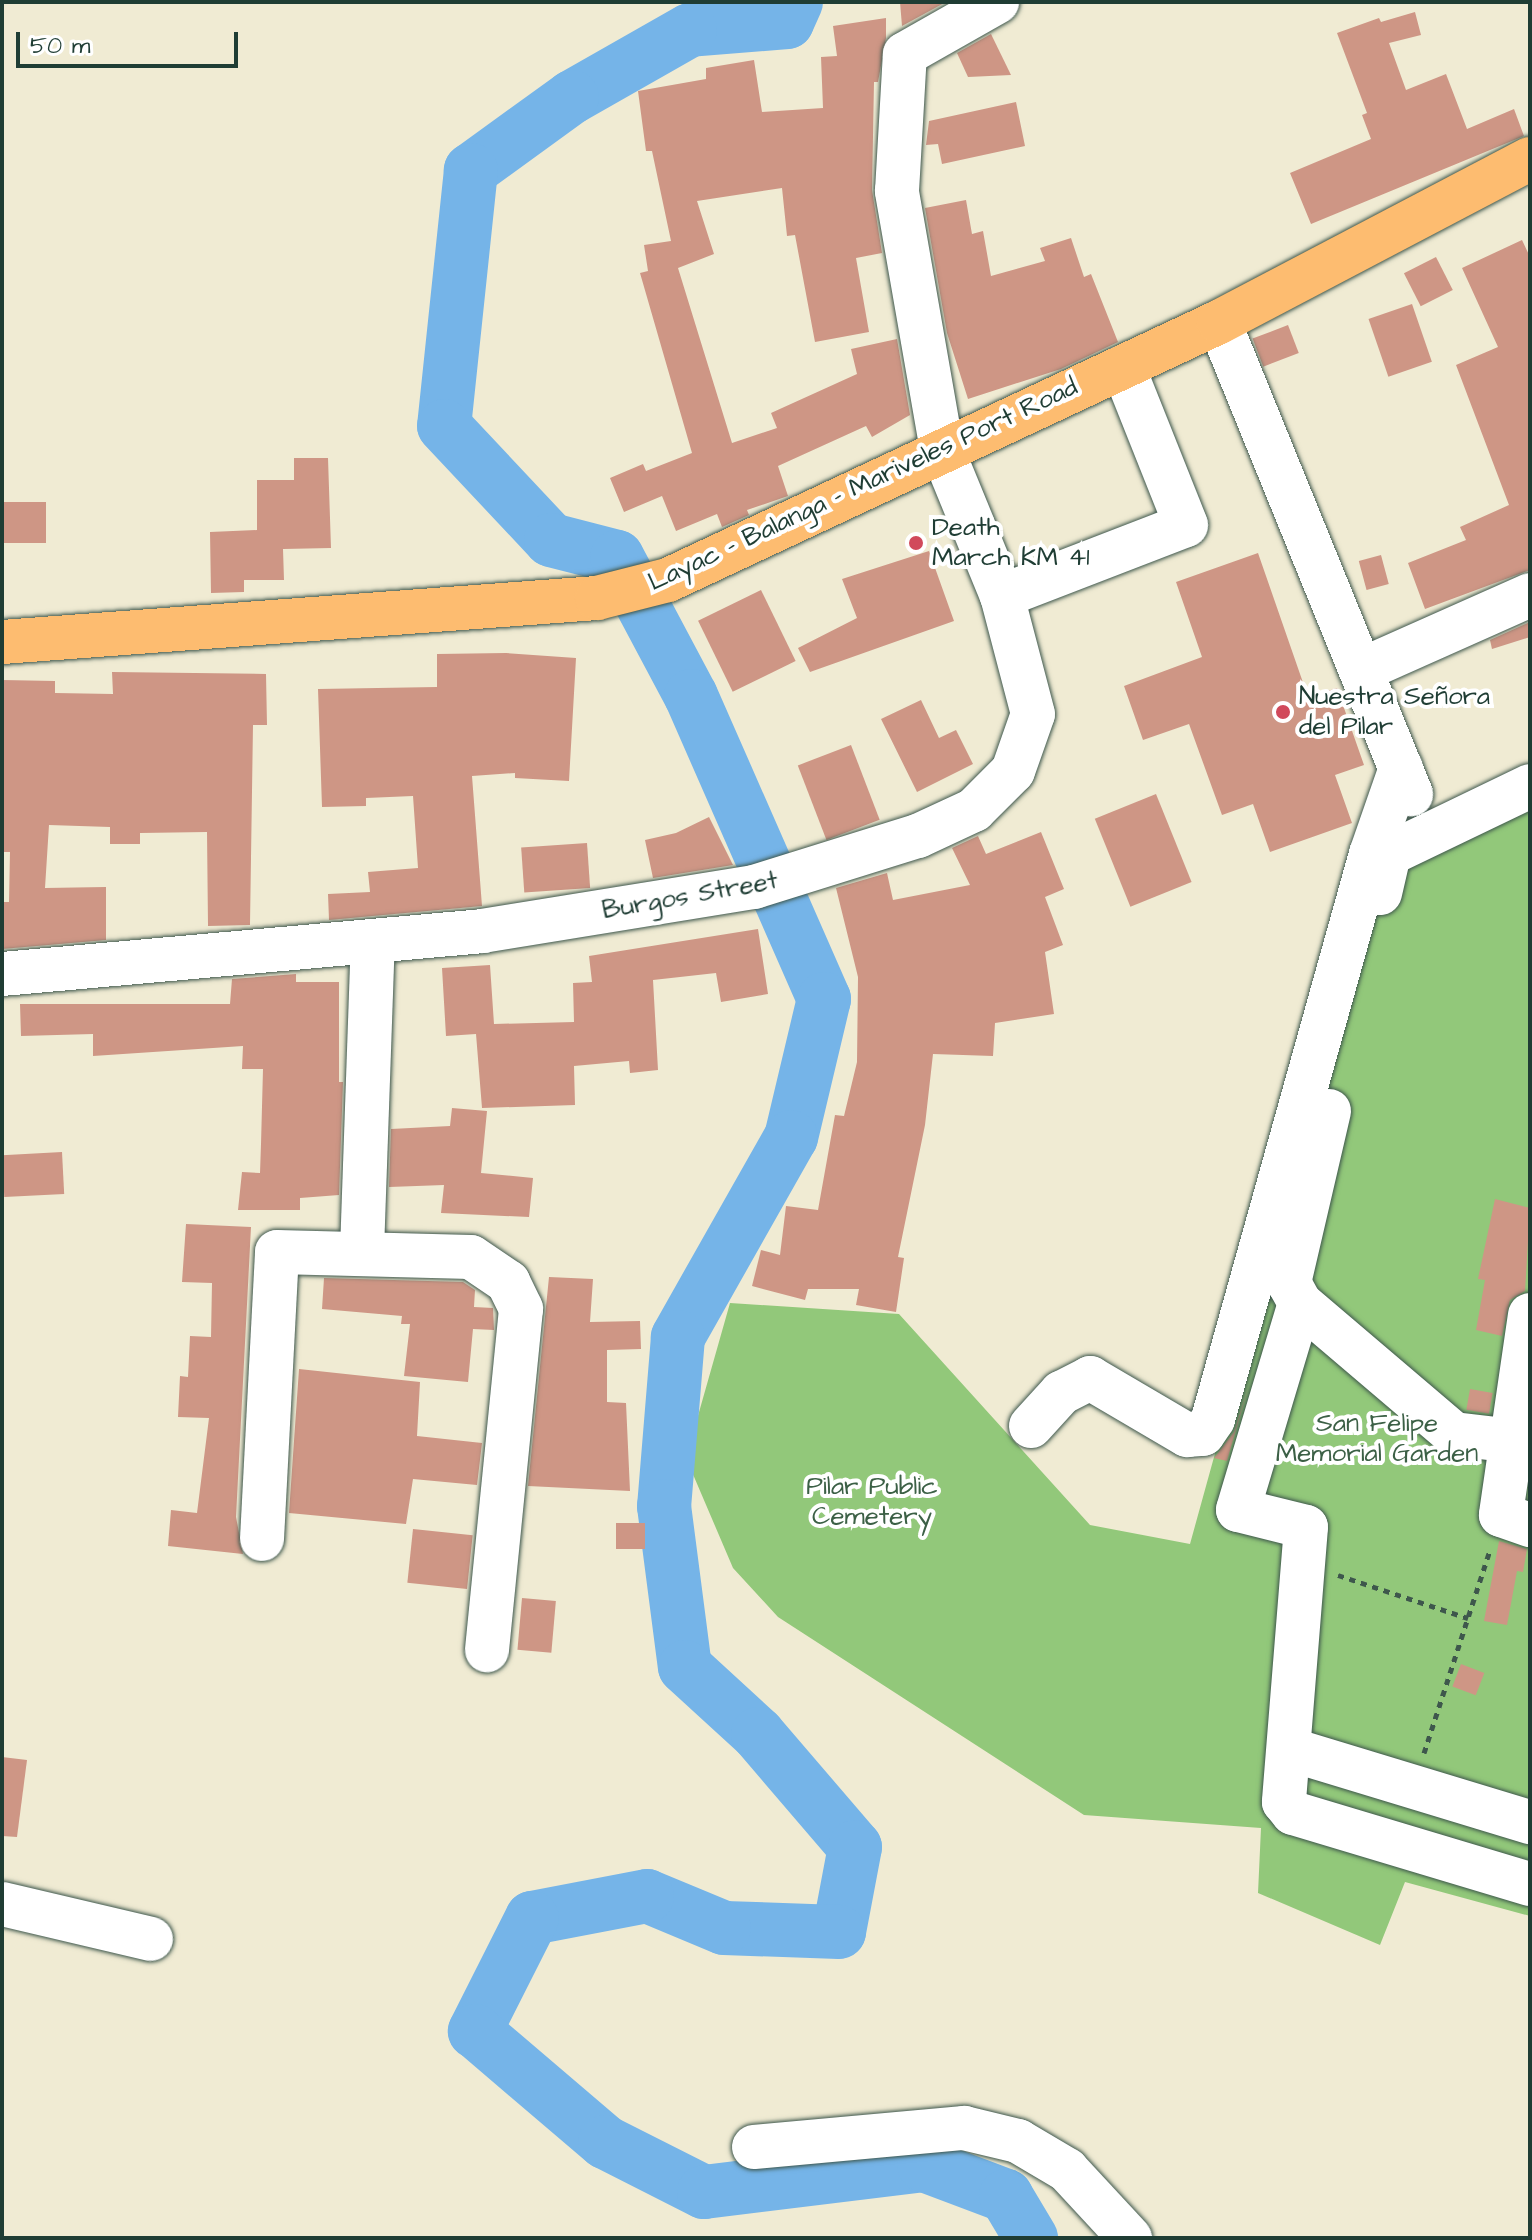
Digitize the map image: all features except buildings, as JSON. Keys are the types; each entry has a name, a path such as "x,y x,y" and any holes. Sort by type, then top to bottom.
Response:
{"main road":[{"name":"Layac – Balanga – Mariveles Port Road","path":"2,642 597,598 668,580 1219,322 1530,159"}],"street":[{"name":"Burgos Street","path":"2,974 482,931 754,887 822,869 918,836 974,810 1013,771 1033,714 1002,596 942,450 897,191 905,54 997,2"},
{"path":"1219,322 1364,669 1427,835"},
{"path":"1002,596 1186,525 1123,367"},
{"path":"1364,669 1530,595"},
{"path":"1401,768 1371,854 1238,1510 1306,1527 1284,1802 1293,1813 1530,1884"},
{"path":"1031,1426 1061,1393 1090,1378 1187,1435 1203,1434 1281,1289 1389,854 1530,786"},
{"path":"362,1251 373,941"},
{"path":"262,1539 277,1252 362,1251 471,1257 508,1282 521,1309 487,1650"},
{"path":"1281,1289 1454,1434 1514,1441"},
{"path":"1516,1520 1514,1441 1530,1315"},
{"path":"1289,1749 1530,1822"},
{"path":"2,1904 151,1939"},
{"path":"754,2147 964,2128 1018,2141 1067,2170 1130,2238"}],"path":[{"path":"1412,1788 1468,1618 1516,1520"},
{"path":"1303,1564 1468,1618"}],"green space":[{"name":"San Felipe Memorial Garden","path":"1530,764 1530,1916 1405,1882 1380,1945 1258,1893 1261,1828 1084,1815 778,1617 733,1568 686,1458 730,1303 899,1314 1090,1525 1190,1544 1385,838"}],"waterway":[{"path":"796,2 787,22 690,30 572,97 471,170 444,426 551,540 617,557 691,696 824,999 791,1137 678,1337 664,1506 685,1667 758,1734 855,1847 839,1932 724,1928 647,1896 532,1918 475,2031 605,2142 704,2192 924,2165 1006,2196 1031,2238"}],"place":[{"name":"Death March KM 41","path":"916,543"},
{"name":"Nuestra Señora del Pilar","path":"1283,712"}],"park label":[{"name":"Pilar Public Cemetery","path":"872,1502"}]}
